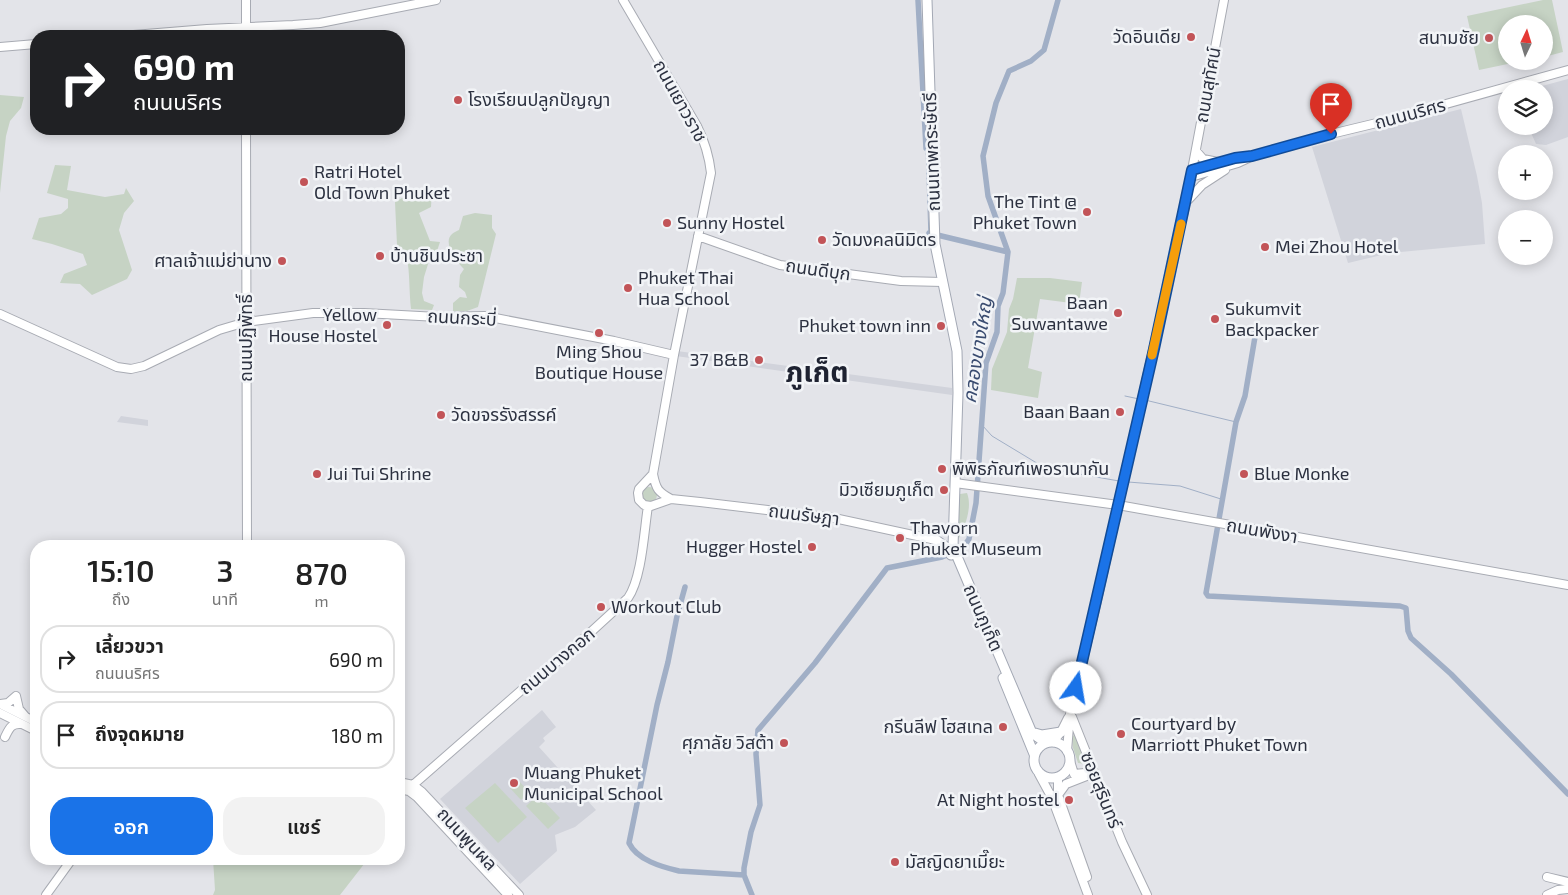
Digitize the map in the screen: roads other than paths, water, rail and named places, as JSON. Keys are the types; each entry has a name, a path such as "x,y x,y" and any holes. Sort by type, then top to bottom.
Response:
{"main road":[{"name":"ถนนเทพกระษัตรี","path":"927,0 935,241 957,351 958,392"},
{"name":"ถนนภูเก็ต","path":"958,392 951,548 979,617 1032,733"},
{"path":"936,540 947,537 952,533"},
{"name":"ถนนรัษฎา","path":"936,540 951,548"},
{"name":"ถนนภูเก็ต","path":"1011,690 1034,754"},
{"path":"1032,733 1042,735 1061,732"},
{"path":"1032,733 1049,743 1059,744 1067,751 1070,761 1068,767 1058,777 1046,778 1035,768 1034,754 1039,747 1049,743"}],"street":[{"path":"246,0 246,27"},
{"path":"186,30 320,23 436,0"},
{"name":"ถนนเยาวราช","path":"623,0 704,141 709,156 711,173 674,355 654,474"},
{"name":"ถนนสุทัศน์","path":"1070,714 1186,202 1224,0"},
{"path":"0,47 30,44"},
{"name":"ถนนนริศร","path":"1192,173 1235,158 1252,156 1385,121 1568,70"},
{"name":"ถนนปฏิพัทธิ์","path":"246,135 247,540"},
{"path":"1196,151 1203,159 1222,162"},
{"name":"ถนนนริศร","path":"1192,173 1238,163 1252,156"},
{"path":"1186,202 1196,190 1214,176 1238,163"},
{"name":"ถนนดีบุก","path":"698,236 780,265 900,281 943,282"},
{"name":"ถนนกระบี่","path":"0,314 118,367 131,369 144,366 218,330 246,322 313,313 364,313 438,317 485,316 614,341 674,355"},
{"path":"654,474 655,483 660,493 671,499"},
{"path":"654,474 639,489 639,500 641,503 648,506 671,499"},
{"name":"ถนนพังงา","path":"955,483 1118,505 1568,585"},
{"path":"1104,503 1123,485"},
{"path":"954,496 970,486"},
{"name":"ถนนรัษฎา","path":"671,499 834,518 936,540"},
{"name":"ถนนบางกอก","path":"411,788 528,685 569,652 628,598 633,592 638,579 648,506"},
{"path":"0,704 8,703 16,696 21,712 25,716"},
{"path":"0,704 30,719"},
{"path":"1049,743 1061,732 1070,714"},
{"path":"1067,751 1070,714"},
{"name":"ซอยสุรินทร์","path":"1070,714 1132,866 1147,895"},
{"path":"0,715 30,728"},
{"path":"0,715 5,727 4,737 12,725 15,723 22,724"},
{"path":"1070,761 1074,774 1080,775 1093,771"},
{"path":"1058,795 1066,784 1089,775 1093,771"},
{"path":"1039,773 1052,798 1088,895"},
{"path":"1058,777 1066,784"},
{"path":"1058,777 1058,795 1093,895"},
{"path":"405,785 411,788"},
{"path":"405,788 411,788"},
{"name":"ถนนพูนผล","path":"411,788 417,797 508,895"},
{"name":"ถนนพูนผล","path":"411,788 433,802 519,895"},
{"path":"46,895 68,865"},
{"path":"1547,878 1568,882"},
{"path":"1547,895 1558,890 1568,889"}],"waterway":[{"path":"918,0 926,148"},
{"name":"คลองบางใหญ่","path":"752,895 744,875 744,868 751,832 760,805 756,754 758,730 815,663 887,568 942,557 962,549 969,539 976,503 986,363 997,332 998,306 1003,293 1008,252 988,196 983,156 996,103 1009,71 1031,61 1044,50 1058,0"},
{"path":"926,148 929,239"},
{"path":"929,233 1008,252"},
{"path":"1257,325 1245,396 1236,422 1206,593 1208,596 1400,606 1406,608 1408,631 1411,638 1451,674 1568,794"},
{"path":"1125,396 1139,399"},
{"path":"1145,400 1236,422"},
{"path":"982,425 992,436 1045,468 1119,481"},
{"path":"1128,482 1180,486 1224,500"},
{"path":"685,587 657,705 629,843 644,858 658,865 679,871 744,875"}],"place":[{"name":"วัดอินเดีย","path":"1191,37"},
{"name":"สนามชัย","path":"1489,38"},
{"name":"โรงเรียนปลูกปัญญา","path":"458,100"},
{"name":"Ratri Hotel Old Town Phuket","path":"304,182"},
{"name":"The Tint @ Phuket Town","path":"1087,212"},
{"name":"Sunny Hostel","path":"667,223"},
{"name":"วัดมงคลนิมิตร","path":"822,240"},
{"name":"Mei Zhou Hotel","path":"1265,247"},
{"name":"บ้านชินประชา","path":"380,256"},
{"name":"ศาลเจ้าแม่ย่านาง","path":"282,261"},
{"name":"Phuket Thai Hua School","path":"628,288"},
{"name":"Baan Suwantawe","path":"1118,313"},
{"name":"Sukumvit Backpacker","path":"1215,319"},
{"name":"Yellow House Hostel","path":"387,325"},
{"name":"Phuket town inn","path":"941,326"},
{"name":"Ming Shou Boutique House","path":"599,333"},
{"name":"37 B&B","path":"759,360"},
{"name":"Baan Baan","path":"1120,412"},
{"name":"วัดขจรรังสรรค์","path":"441,415"},
{"name":"พิพิธภัณฑ์เพอรานากัน","path":"942,469"},
{"name":"Jui Tui Shrine","path":"317,474"},
{"name":"Blue Monke","path":"1244,474"},
{"name":"มิวเซียมภูเก็ต","path":"944,490"},
{"name":"Thavorn Phuket Museum","path":"900,538"},
{"name":"Hugger Hostel","path":"812,547"},
{"name":"Workout Club","path":"601,607"},
{"name":"กรีนลีฟ โฮสเทล","path":"1003,727"},
{"name":"Courtyard by Marriott Phuket Town","path":"1121,734"},
{"name":"ศุภาลัย วิสต้า","path":"784,743"},
{"name":"Muang Phuket Municipal School","path":"514,783"},
{"name":"At Night hostel","path":"1069,800"},
{"name":"มัสญิดยาเมี๊ยะ","path":"895,862"}],"district":[{"name":"ภูเก็ต","path":"817,372"}]}
